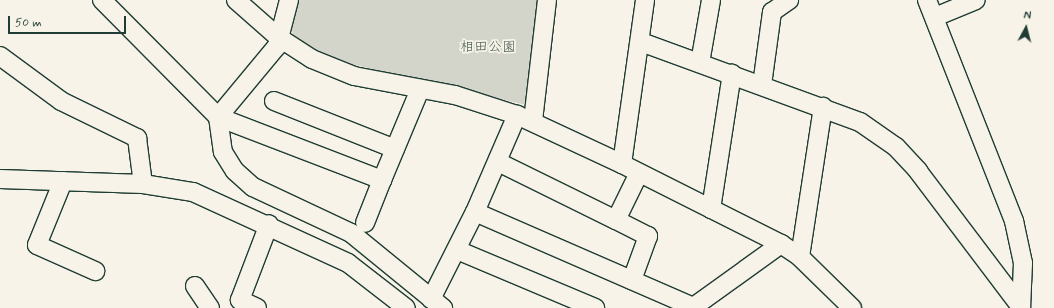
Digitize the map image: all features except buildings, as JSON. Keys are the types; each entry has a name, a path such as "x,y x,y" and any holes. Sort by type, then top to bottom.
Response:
{"street":[{"path":"102,0 218,117 382,180"},
{"path":"236,0 278,37 312,59 354,76 420,89 525,118 622,164 781,244 800,257 852,308"},
{"path":"289,0 278,37 277,46 218,117 222,152 235,171 253,187 351,233 437,303 457,250 498,162 525,118 547,0"},
{"path":"622,164 641,42 645,0"},
{"path":"700,63 711,0"},
{"path":"762,85 772,12 789,0"},
{"path":"927,0 935,17 1014,221 1023,263 1021,307"},
{"path":"935,17 976,0"},
{"path":"641,42 823,107 860,122 896,148 918,171 1021,307"},
{"path":"0,56 61,101 137,138 143,184"},
{"path":"712,209 732,74"},
{"path":"365,223 420,89"},
{"path":"274,101 395,150"},
{"path":"800,257 823,107"},
{"path":"498,162 648,236 632,280"},
{"path":"616,220 639,173"},
{"path":"0,179 143,184 192,192 269,224 348,264 406,308"},
{"path":"63,181 37,244 95,272"},
{"path":"475,212 692,307 781,244"},
{"path":"257,308 240,300 269,224"},
{"path":"457,250 595,308"},
{"path":"195,286 210,308"}],"green space":[{"name":"相田公園","path":"294,0 540,0 526,105 334,60 293,37 290,15"}]}
